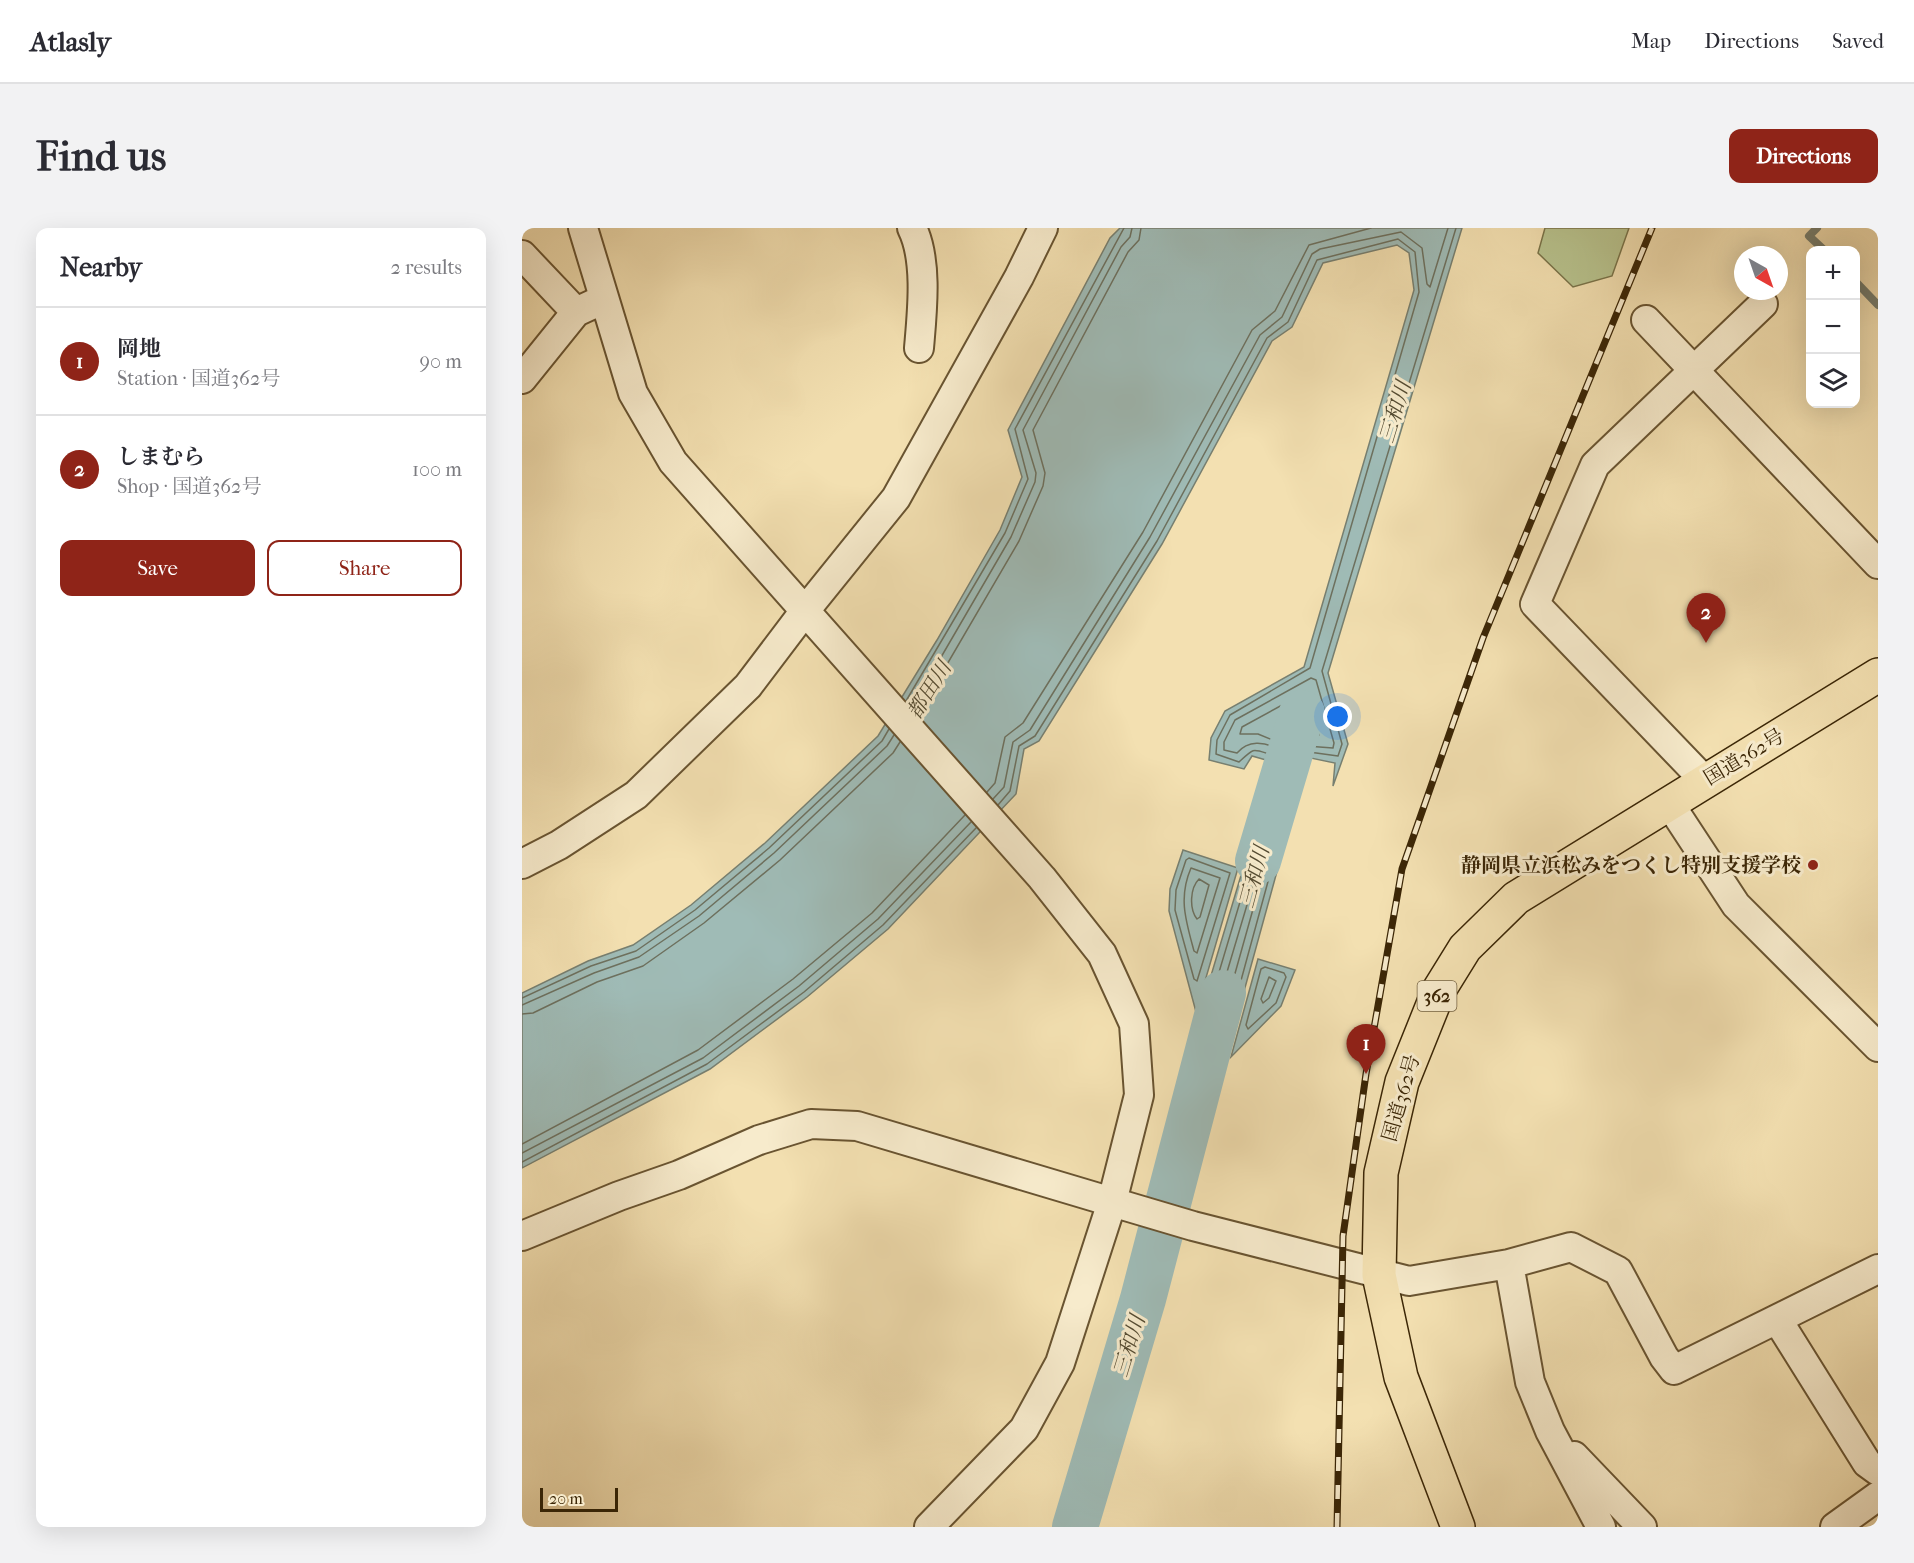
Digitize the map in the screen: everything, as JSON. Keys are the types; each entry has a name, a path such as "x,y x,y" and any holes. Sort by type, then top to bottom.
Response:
{"highway":[{"name":"国道362号","path":"1458,1527 1401,1377 1379,1275 1381,1173 1402,1082 1439,990 1465,948 1516,898 1878,675"}],"street":[{"path":"583,228 633,393 673,462 1042,878 1102,954 1134,1024 1139,1095 1123,1205 1060,1363 1024,1429 928,1527"},
{"path":"913,228 917,239 923,301 919,348"},
{"path":"522,864 559,845 636,795 748,686 810,619 896,498 1044,228"},
{"path":"522,255 576,312"},
{"path":"522,379 576,312 604,299"},
{"path":"1705,781 1535,604 1595,465 1763,304"},
{"path":"1646,320 1878,564"},
{"path":"1669,803 1736,904 1878,1047"},
{"path":"522,1236 619,1196 679,1175 759,1140 811,1124 857,1126 1194,1226 1409,1281 1509,1264 1571,1247 1618,1271 1664,1358 1674,1370 1878,1269"},
{"path":"1509,1264 1530,1382 1550,1431 1602,1527"},
{"path":"1777,1319 1867,1463 1878,1471"},
{"path":"1550,1431 1642,1527"},
{"path":"1835,1527 1878,1496"}],"green space":[{"path":"1545,228 1629,228 1612,276 1573,287 1538,253"}],"water":[{"name":"都田川","path":"1120,228 1462,228 1328,673 1348,744 1333,786 1335,763 1311,758 1304,779 1273,771 1273,762 1252,756 1244,769 1209,760 1211,738 1225,711 1304,667 1414,290 1409,253 1397,245 1323,263 1292,327 1272,341 1162,544 1039,741 1024,749 1016,794 888,929 807,997 710,1069 522,1168 522,993 588,961 633,945 691,905 765,843 878,736 937,640 1000,530 1022,477 1008,430 1110,238"},
{"path":"1260,795 1295,806 1224,1064 1195,1100 1207,1053 1198,1019 1260,812 1257,807"},
{"path":"1183,850 1238,868 1196,1012 1169,911 1170,889"},
{"path":"1258,959 1295,970 1281,1006 1231,1057"}],"waterway":[{"path":"1817,228 1809,236 1820,246"},
{"path":"1860,286 1878,305"},
{"name":"三和川","path":"1258,861 1302,713"},
{"name":"三和川","path":"1075,1527 1143,1299 1223,993"}],"railway":[{"path":"1337,1527 1343,1236 1366,1074 1402,869 1483,638 1652,228"}],"place":[{"name":"しまむら","path":"1706,643"},
{"name":"静岡県立浜松みをつくし特別支援学校","path":"1813,865"},
{"name":"岡地","path":"1366,1074"}]}
